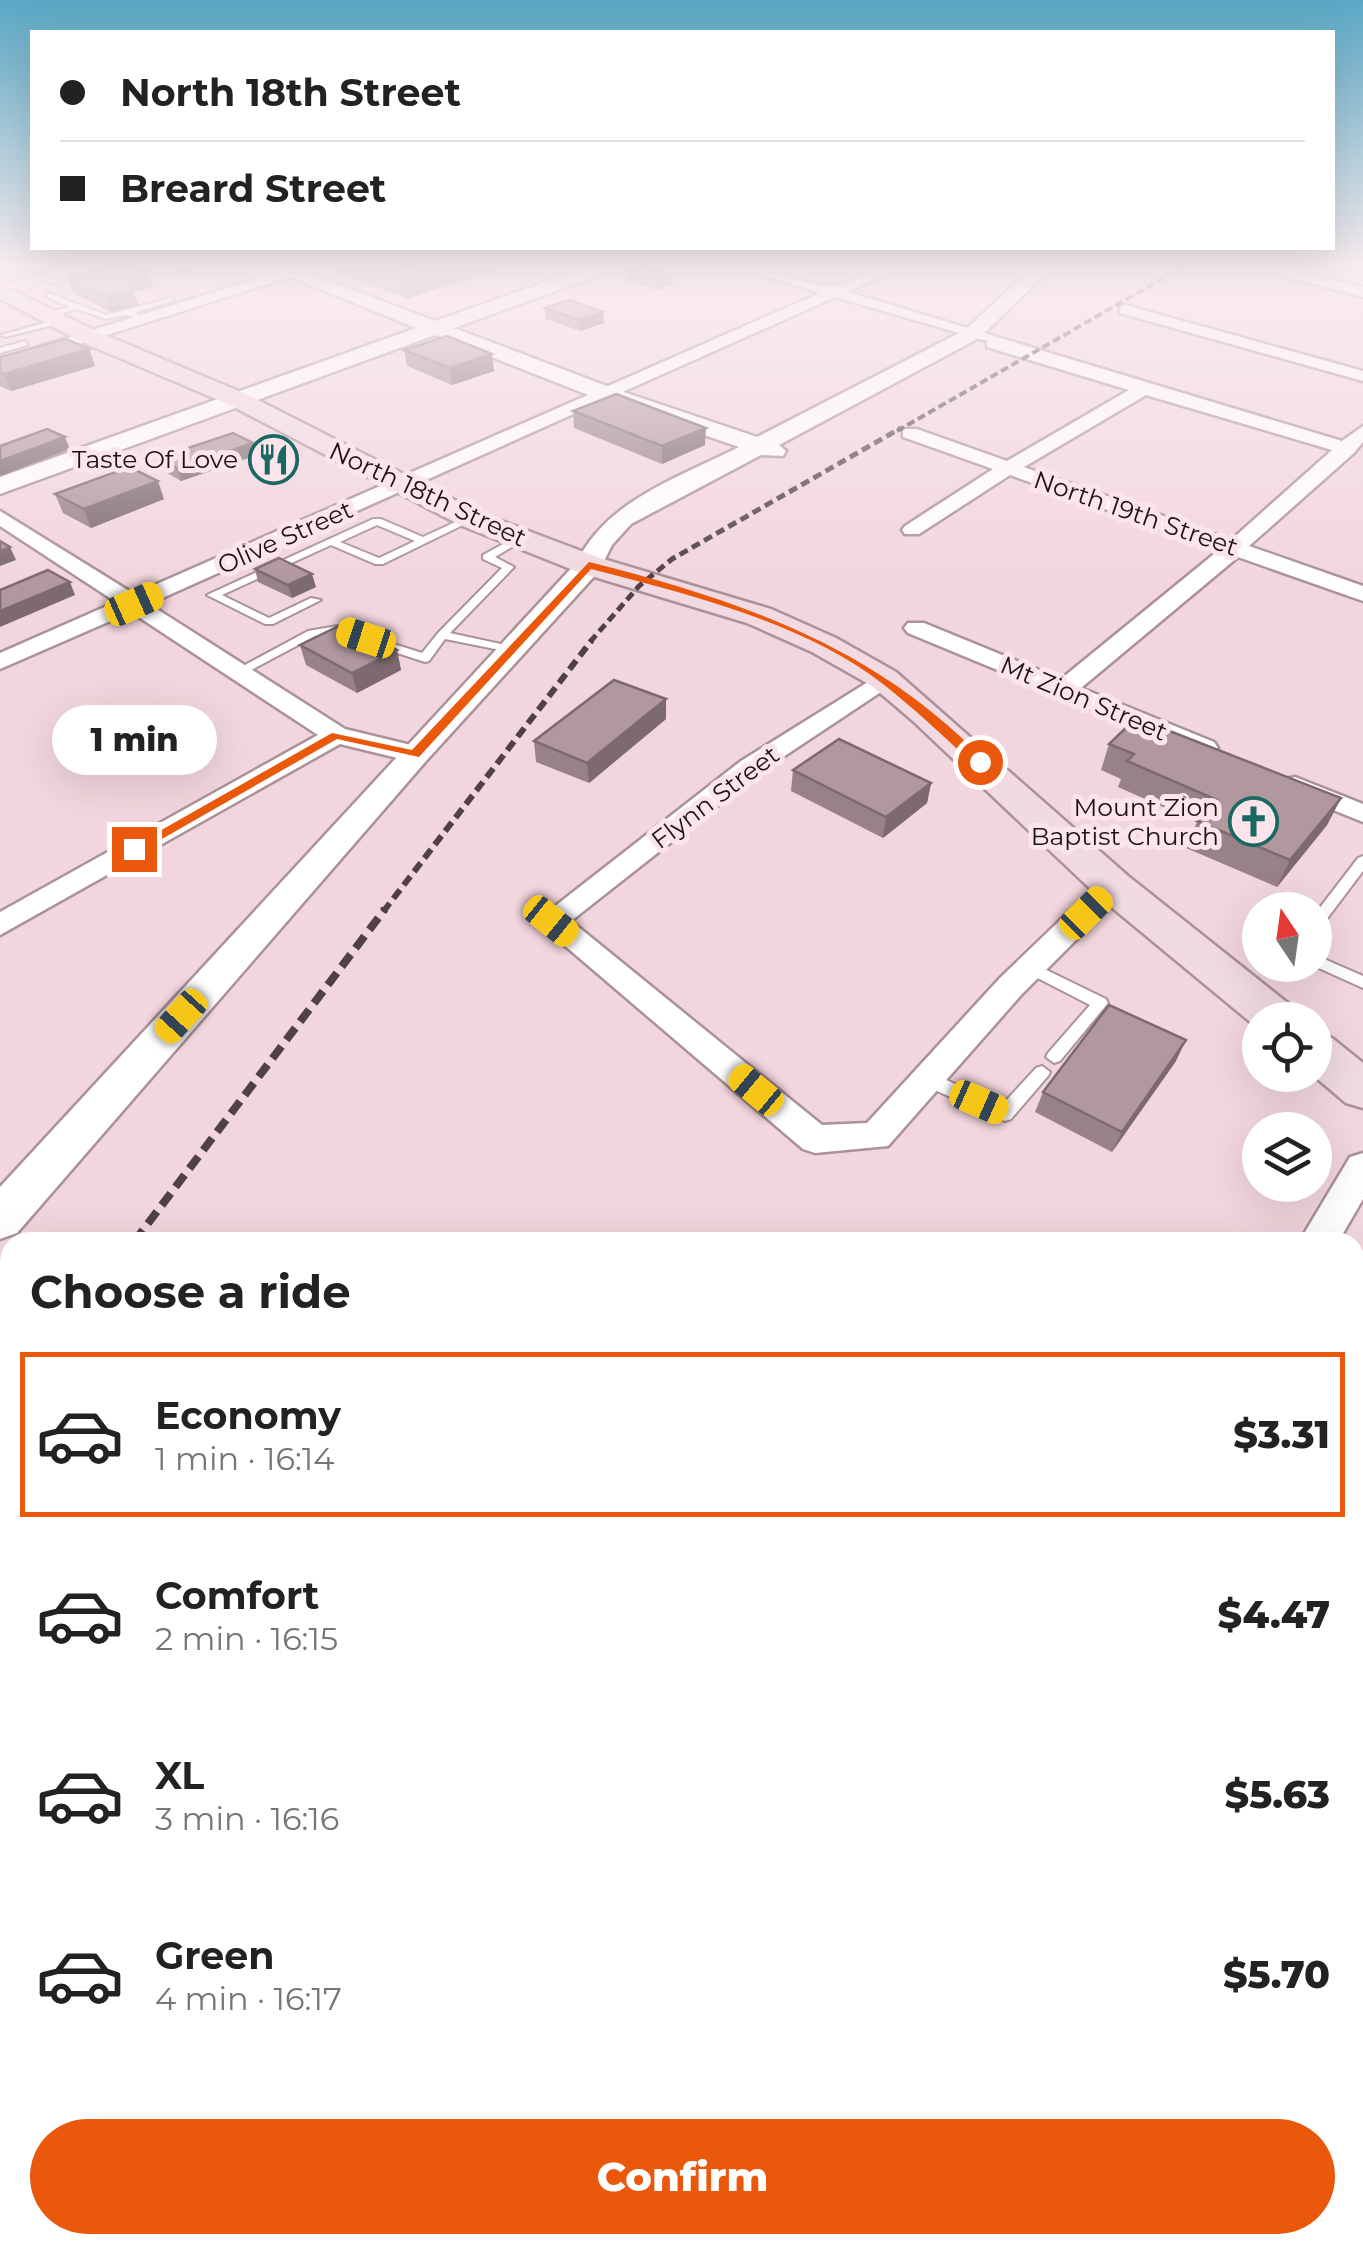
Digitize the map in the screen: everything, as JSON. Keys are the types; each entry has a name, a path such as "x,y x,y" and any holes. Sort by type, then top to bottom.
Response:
{"main road":[{"name":"North 18th Street","path":"182,369 400,486 470,519 589,565 759,616 824,645 884,680 1113,886 1256,1002"},
{"path":"1332,1064 1363,1090"}],"street":[{"path":"0,486 323,369"},
{"path":"544,369 786,455"},
{"name":"Olive Street","path":"0,662 659,369"},
{"path":"0,1219 414,754 589,565 600,542 622,518 756,445 922,369"},
{"path":"589,565 936,369"},
{"path":"1085,369 1355,440"},
{"path":"1338,369 1363,376"},
{"path":"912,530 1145,388"},
{"name":"North 19th Street","path":"910,434 1363,594"},
{"path":"1064,689 1235,548 1355,440"},
{"path":"0,518 336,735 414,754"},
{"name":"Mt Zion Street","path":"916,628 1222,755"},
{"name":"Flynn Street","path":"884,680 750,767 551,921 815,1138 876,1136 927,1080"},
{"path":"0,925 336,735"},
{"path":"1275,777 1363,814"},
{"path":"927,1080 1030,967 1113,886"},
{"path":"1324,1232 1363,1167"}],"lane":[{"path":"330,542 378,562 470,519"},
{"path":"315,600 269,622 214,595 377,521 422,541"},
{"path":"238,672 312,633 337,629 425,658 508,567 487,557 520,538"},
{"path":"274,541 303,553"},
{"path":"442,635 511,650"},
{"path":"1332,902 1363,861"},
{"path":"1030,967 1100,1003 1054,1057"},
{"path":"1332,968 1363,982"},
{"path":"927,1080 1005,1114 1042,1072"}],"building":[{"path":"616,394 706,428 662,446 573,411"},
{"path":"47,429 65,437 0,461 0,446"},
{"path":"233,433 253,443 178,469 158,458"},
{"path":"129,467 158,481 84,509 55,494"},
{"path":"279,558 312,574 288,585 255,569"},
{"path":"48,570 70,582 0,611 0,590"},
{"path":"345,623 397,650 352,673 300,645"},
{"path":"614,680 666,699 587,763 534,741"},
{"path":"1129,725 1155,735 1162,728 1341,798 1290,860 1197,821 1217,800 1127,761 1134,754 1109,744"},
{"path":"839,739 931,783 886,817 793,770"},
{"path":"1109,1005 1186,1040 1122,1132 1043,1092"}],"railway":[{"path":"897,431 1005,369"},
{"path":"590,642 639,586 672,559 901,428"},
{"path":"383,912 592,640"},
{"path":"142,1232 385,909"}],"place":[{"name":"Taste Of Love","path":"273,459"},
{"name":"Mount Zion Baptist Church","path":"1254,821"}],"route":[{"path":"134,849 336,735 414,754 589,565 759,616 824,645 884,680 980,762"}]}
